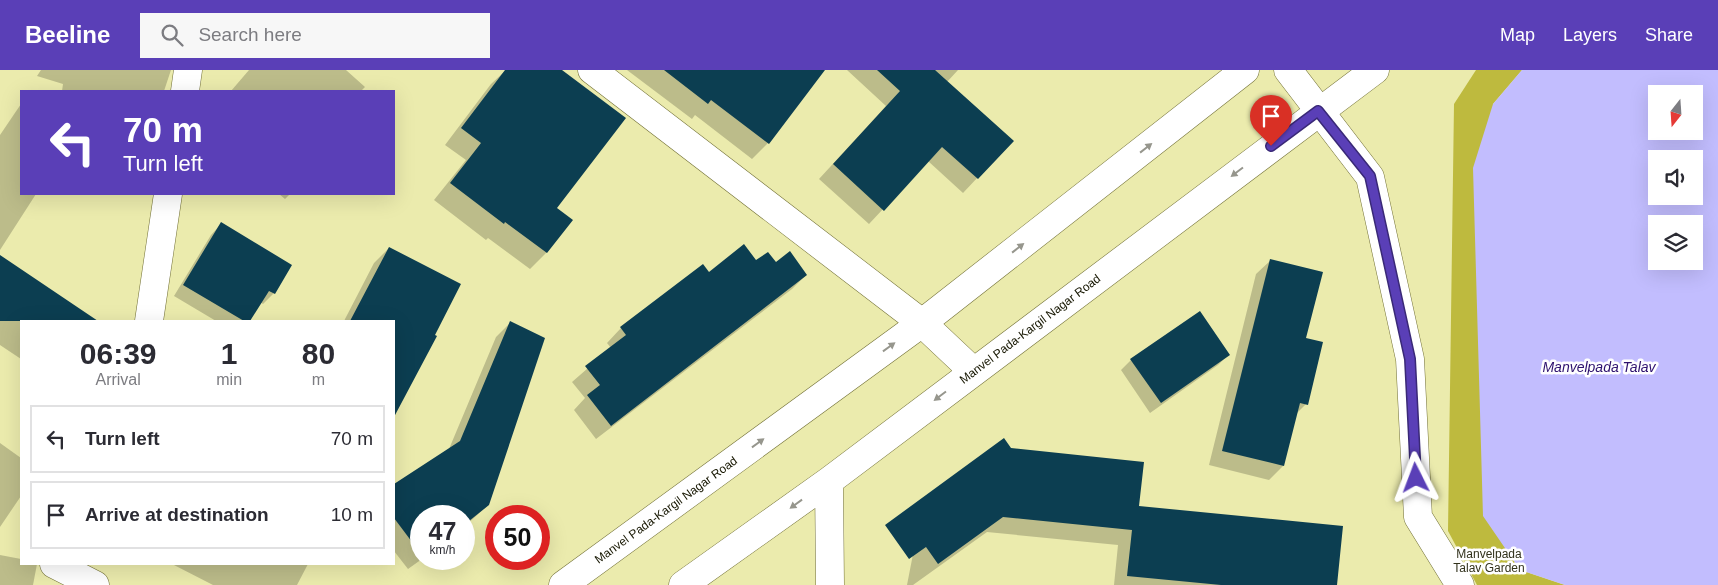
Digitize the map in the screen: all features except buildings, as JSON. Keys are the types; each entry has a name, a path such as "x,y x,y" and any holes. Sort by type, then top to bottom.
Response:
{"street":[{"path":"185,90 188,70"},
{"path":"592,70 922,323 973,371"},
{"name":"Manvel Pada-Kargil Nagar Road","path":"563,585 922,323 1245,70"},
{"path":"1288,70 1370,176 1410,359 1418,517 1460,585"},
{"name":"Manvel Pada-Kargil Nagar Road","path":"683,585 829,481 1318,111 1375,70"},
{"path":"149,320 168,195"},
{"path":"829,481 830,585"},
{"path":"56,565 95,585"}],"green space":[{"name":"Manvelpada Talav Garden","path":"1476,70 1522,70 1493,104 1520,570 1565,585 1477,585 1448,531 1454,104"}],"water":[{"name":"Manvelpada Talav","path":"1522,70 1718,70 1718,585 1565,585 1520,570 1483,516 1473,168 1493,104"}],"route":[{"path":"1271,146 1318,111 1370,176 1410,359 1416,478"}]}
